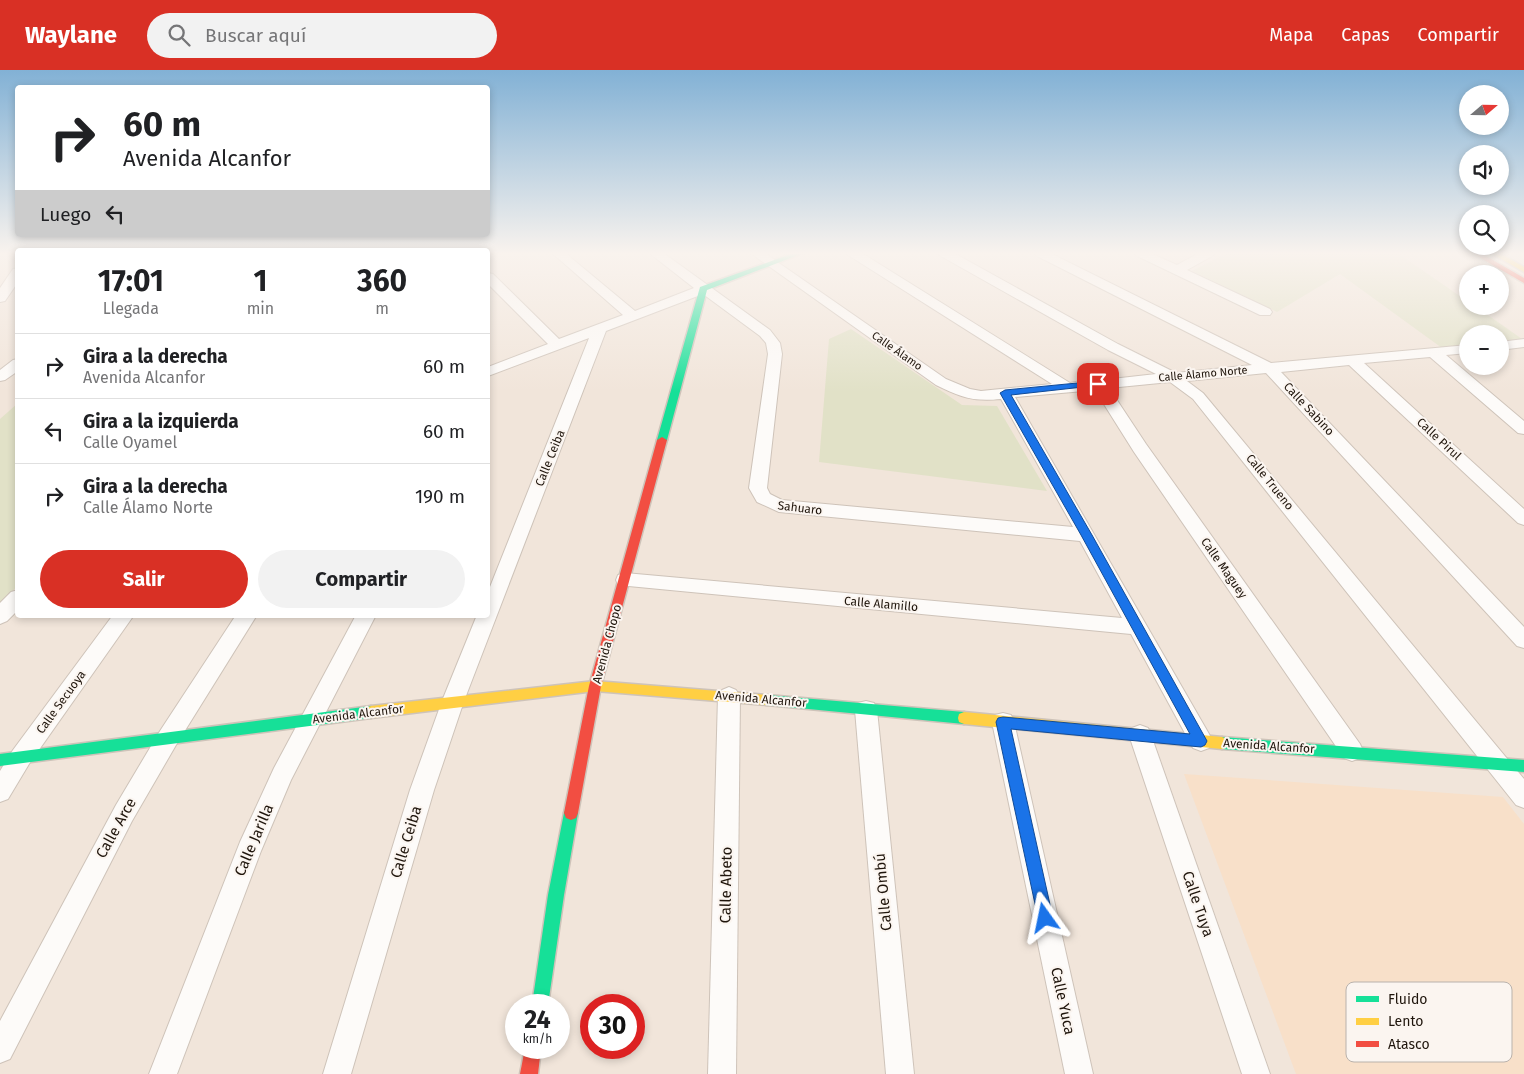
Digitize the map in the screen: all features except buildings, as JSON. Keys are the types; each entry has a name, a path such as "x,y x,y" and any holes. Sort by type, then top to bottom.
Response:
{"street":[{"path":"510,299 557,345"},
{"path":"613,299 633,316"},
{"path":"490,371 677,299"},
{"name":"Avenida Chopo","path":"542,994 556,896 595,686 700,299"},
{"name":"Sahuaro","path":"717,299 765,333 773,343 775,354 758,488 763,498 769,503 779,506 1086,535"},
{"name":"Calle Álamo","path":"823,299 941,382"},
{"path":"926,299 1065,386"},
{"name":"Calle Trueno","path":"1027,299 1171,376 1186,386 1207,405 1524,797"},
{"name":"Calle Sabino","path":"1132,299 1269,368 1524,640"},
{"path":"1237,299 1265,312"},
{"name":"Calle Ceiba","path":"490,607 600,328"},
{"path":"1509,346 1522,346"},
{"name":"Calle Álamo Norte","path":"941,382 966,394 981,396 1065,386 1459,350"},
{"path":"1433,352 1524,429"},
{"name":"Calle Pirul","path":"1352,360 1524,519"},
{"path":"0,377 15,365"},
{"name":"Calle Maguey","path":"1098,384 1140,448 1352,751"},
{"path":"1005,393 1201,741"},
{"name":"Calle Alamillo","path":"625,580 1138,628"},
{"path":"0,616 15,600"},
{"name":"Calle Secuoya","path":"0,791 21,757 122,618"},
{"name":"Calle Arce","path":"0,1049 124,812 168,738 245,618"},
{"name":"Calle Jarilla","path":"163,1074 249,850 282,775 364,618"},
{"name":"Calle Ceiba","path":"337,1074 402,853 453,701 486,618"},
{"name":"Avenida Alcanfor","path":"0,760 453,701 595,686 729,696 1201,741 1352,751 1524,766"},
{"name":"Calle Abeto","path":"722,1074 729,696"},
{"name":"Calle Ombú","path":"866,710 900,1074"},
{"name":"Calle Yuca","path":"1003,722 1079,1074"},
{"name":"Calle Tuya","path":"1140,735 1256,1074"},
{"path":"529,1074 531,1059"}],"shaded area":[{"path":"1184,774 1503,797 1524,824 1524,1074 1296,1074"}],"green space":[{"path":"1250,299 1299,299 1277,312"},
{"path":"1374,299 1459,299 1459,315 1488,315 1502,325 1459,325 1459,346 1442,348"},
{"path":"851,329 962,405 997,406 1047,491 819,462 829,339"},
{"path":"1509,330 1522,339 1509,340"},
{"path":"15,406 15,588 0,606 0,419"}],"traffic: fast":[{"path":"662,440 700,299"},
{"path":"767,700 964,718"},
{"path":"0,760 371,712"},
{"path":"1222,743 1524,766"},
{"path":"542,994 556,895 571,813"}],"traffic: slow":[{"path":"371,712 595,686 767,700"},
{"path":"964,718 1222,743"}],"traffic: jam":[{"path":"571,813 595,686 662,440"},
{"path":"529,1074 531,1059"}],"route":[{"path":"1045,918 1003,722 1201,741 1005,393 1098,384"}]}
